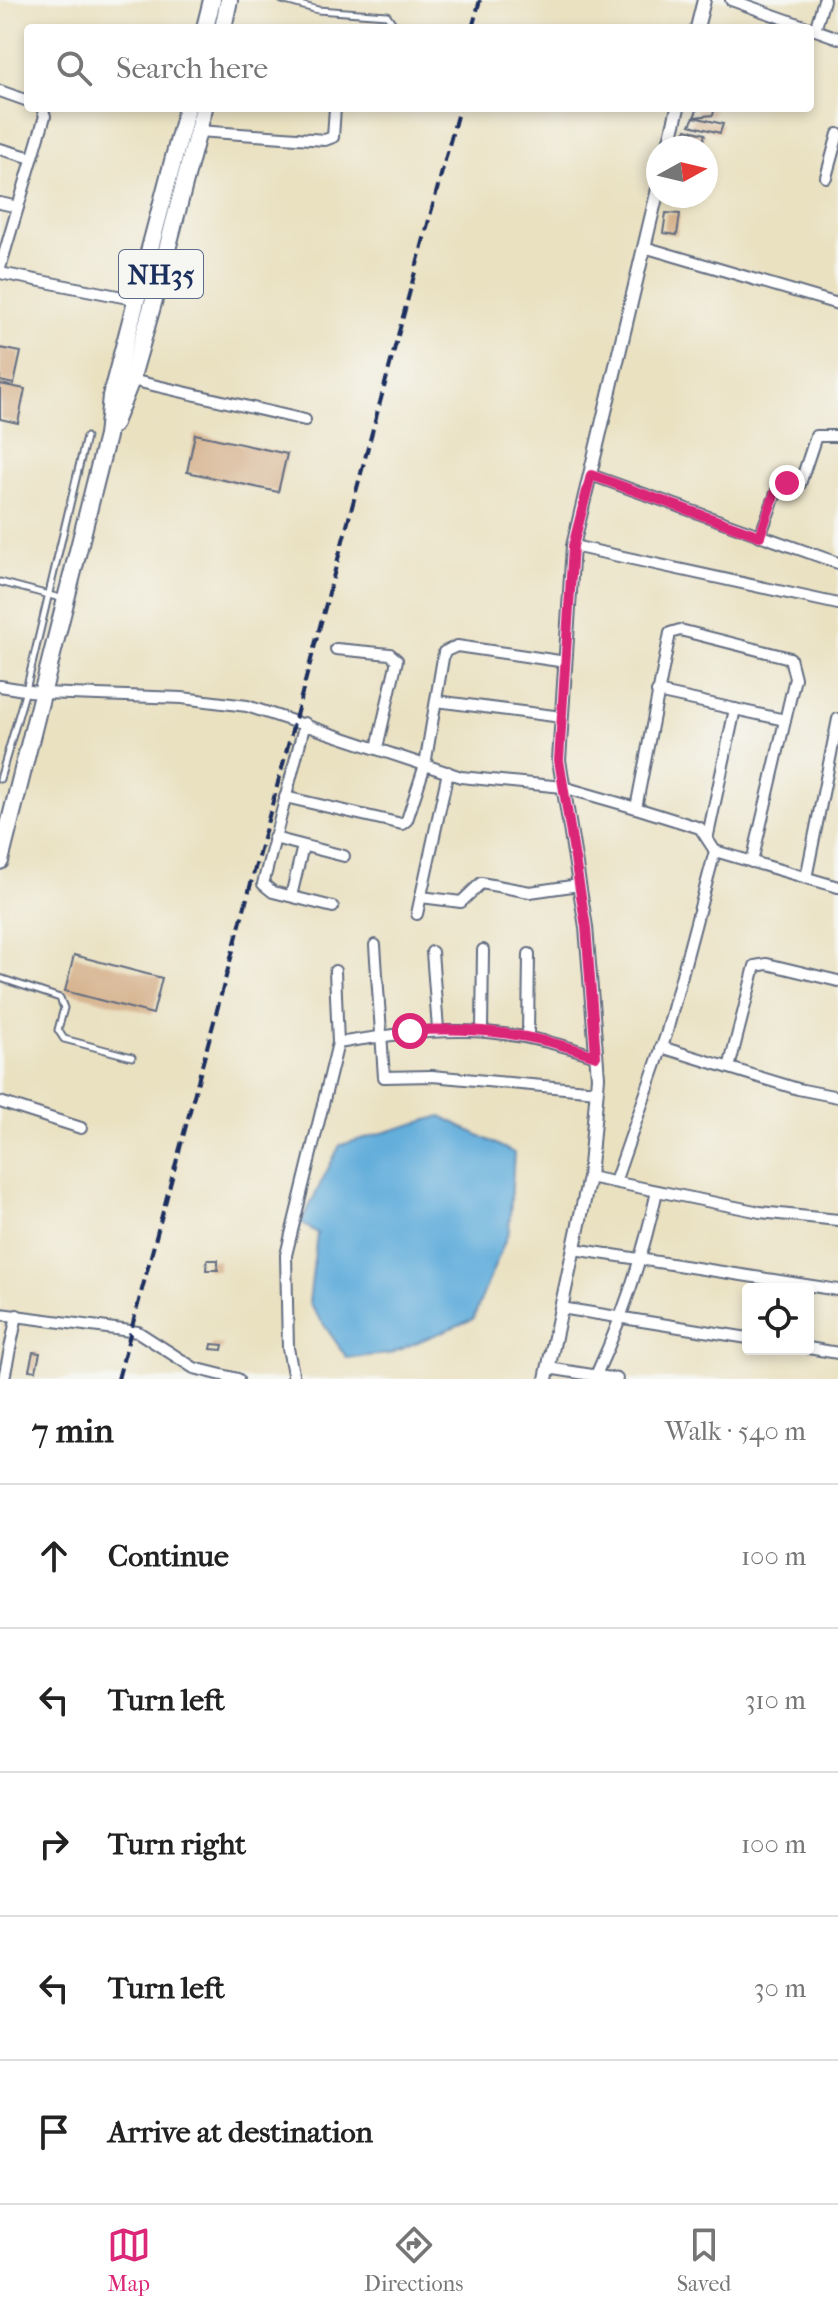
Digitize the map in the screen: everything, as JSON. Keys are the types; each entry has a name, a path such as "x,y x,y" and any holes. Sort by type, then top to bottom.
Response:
{"highway":[{"path":"206,24 212,0"},
{"path":"224,24 229,0"},
{"name":"NH35","path":"107,436 111,396 186,112"},
{"name":"NH35","path":"0,861 34,691 57,597 107,436 131,380 203,112"}],"street":[{"path":"698,24 704,0"},
{"path":"731,0 798,24"},
{"path":"824,0 815,30 838,38"},
{"path":"0,91 24,100"},
{"path":"44,112 45,116 0,270 138,300"},
{"path":"198,131 325,140 333,137 335,112"},
{"path":"671,136 677,112"},
{"path":"826,177 838,134"},
{"path":"0,149 32,158"},
{"path":"0,203 18,207"},
{"path":"617,1379 547,1373 589,1177 597,1091 579,885 559,760 573,546 653,208"},
{"path":"644,247 838,304"},
{"path":"131,380 305,420"},
{"path":"760,536 779,485 796,486 802,480 816,436 838,436"},
{"path":"591,475 838,563"},
{"path":"573,546 838,604"},
{"path":"636,808 670,633 680,630 790,658 795,678 752,862"},
{"path":"285,797 402,824 407,820 425,765 444,652 450,647 566,662"},
{"path":"336,649 390,654 397,660 377,748"},
{"path":"0,686 34,691 182,698 247,706 448,772 563,787 700,828 708,835 715,851 661,1047 615,1182"},
{"path":"657,692 785,720"},
{"path":"436,701 562,717"},
{"path":"708,835 735,709"},
{"path":"806,878 838,719"},
{"path":"305,723 263,884 267,889 333,907"},
{"path":"417,914 448,772"},
{"path":"274,838 344,856"},
{"path":"291,896 303,846"},
{"path":"715,851 838,887"},
{"path":"421,897 461,902 477,885 487,882 530,892 579,885"},
{"path":"375,945 381,1072 388,1079 432,1076 597,1091"},
{"path":"482,1030 483,950"},
{"path":"432,952 438,1029"},
{"path":"528,1035 529,954"},
{"path":"729,1068 755,966 767,964 838,981"},
{"path":"294,1379 288,1348 285,1278 288,1235 338,1043 335,971"},
{"path":"338,1043 438,1029 482,1030 528,1035 596,1056"},
{"path":"661,1047 838,1097"},
{"path":"0,1102 81,1128"},
{"path":"589,1177 760,1212 838,1220"},
{"path":"596,1375 623,1318 642,1259 657,1191"},
{"path":"574,1249 838,1290"},
{"path":"561,1308 742,1337"},
{"path":"0,1314 138,1332 194,1368 238,1379"},
{"path":"4,1378 17,1315"},
{"path":"814,1349 838,1353"}],"lane":[{"path":"282,0 318,10 387,15 393,24"},
{"path":"0,582 57,597 86,437"},
{"path":"0,779 34,691"},
{"path":"0,978 60,998 64,1008 58,1030 64,1039 132,1057"}],"water":[{"path":"441,1116 514,1153 509,1231 473,1319 389,1354 347,1358 309,1303 317,1233 301,1223 340,1145"}],"building":[{"path":"696,112 714,112 713,115 694,117"},
{"path":"694,117 723,124 720,133 690,125"},
{"path":"686,129 705,134 704,136 685,136"},
{"path":"666,213 680,214 677,235 663,233"},
{"path":"0,348 21,352 14,384 0,381"},
{"path":"0,384 25,389 18,423 0,419"},
{"path":"195,434 287,454 278,492 187,472"},
{"path":"74,955 162,978 153,1014 65,991"},
{"path":"207,1260 218,1260 218,1270 206,1270"},
{"path":"212,1344 223,1345 222,1350 211,1349"},
{"path":"33,1352 40,1353 36,1371 29,1370"}],"railway":[{"path":"473,24 480,0"},
{"path":"118,1379 458,112"}],"route":[{"path":"410,1031 466,1029 528,1035 596,1056 586,927 559,760 573,546 591,475 760,536 776,490 782,483 787,483"}]}
